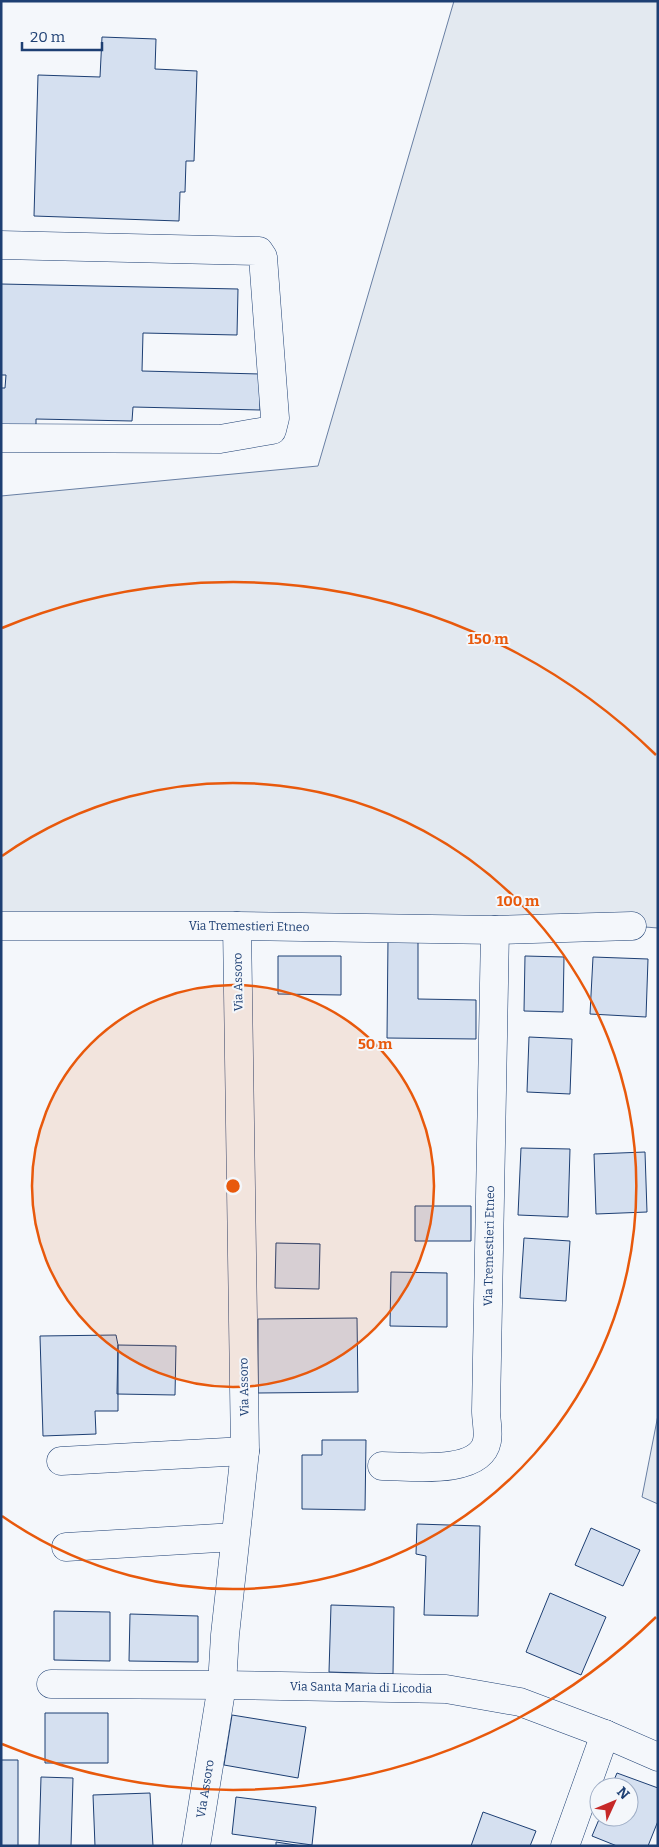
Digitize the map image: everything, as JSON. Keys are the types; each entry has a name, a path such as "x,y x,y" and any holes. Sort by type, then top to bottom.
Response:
{"street":[{"path":"1,246 259,251 263,257 275,418 272,430 220,439 1,438"},
{"name":"Via Tremestieri Etneo","path":"1,926 237,926 495,930 632,926"},
{"name":"Via Assoro","path":"196,1846 222,1685 225,1635 245,1451 237,926"},
{"name":"Via Tremestieri Etneo","path":"382,1466 454,1467 477,1458 487,1442 495,930"},
{"path":"61,1461 245,1451"},
{"path":"66,1547 235,1537"},
{"name":"Via Santa Maria di Licodia","path":"51,1684 446,1689 520,1702 605,1734 658,1757"},
{"path":"565,1846 605,1734"}],"shaded area":[{"path":"454,1 658,1 658,928 632,926 1,926 1,496 318,466"},
{"path":"658,1415 658,1504 642,1497"}],"building":[{"path":"102,37 156,39 155,69 197,71 194,161 186,161 185,192 180,192 179,221 34,216 38,75 100,77"},
{"path":"1,284 238,289 237,335 143,333 142,371 260,374 260,410 133,407 132,421 36,419 36,432 1,432 1,388 5,388 6,375 1,375"},
{"path":"388,939 418,940 418,999 476,1000 476,1039 387,1038"},
{"path":"278,956 341,956 341,995 278,994"},
{"path":"525,956 564,957 563,1012 524,1011"},
{"path":"593,957 648,959 646,1017 590,1014"},
{"path":"529,1037 572,1039 570,1094 527,1092"},
{"path":"521,1148 570,1149 568,1217 518,1215"},
{"path":"645,1152 647,1212 596,1214 594,1154"},
{"path":"415,1206 471,1206 471,1241 415,1241"},
{"path":"524,1238 570,1241 566,1301 520,1298"},
{"path":"276,1243 320,1244 319,1289 275,1288"},
{"path":"391,1272 447,1273 447,1327 390,1326"},
{"path":"357,1318 358,1392 258,1393 258,1319"},
{"path":"116,1335 118,1345 118,1411 95,1411 96,1434 43,1436 40,1336"},
{"path":"118,1345 176,1346 175,1395 117,1394"},
{"path":"322,1440 366,1440 365,1510 302,1509 302,1455 322,1455"},
{"path":"417,1524 480,1526 478,1616 424,1615 426,1556 416,1554"},
{"path":"591,1528 640,1550 623,1586 575,1565"},
{"path":"550,1593 606,1617 581,1675 526,1652"},
{"path":"331,1605 394,1607 393,1674 329,1672"},
{"path":"54,1611 110,1612 110,1661 54,1660"},
{"path":"130,1614 198,1616 198,1662 129,1661"},
{"path":"45,1713 108,1713 108,1763 45,1763"},
{"path":"232,1715 306,1727 298,1778 224,1765"},
{"path":"1,1760 18,1760 18,1846 1,1846"},
{"path":"617,1773 628,1777 615,1777"},
{"path":"41,1777 73,1778 71,1846 39,1846"},
{"path":"639,1781 658,1788 658,1821 648,1846 617,1846 592,1836 596,1827 639,1827"},
{"path":"150,1793 153,1846 95,1846 93,1795"},
{"path":"236,1797 316,1807 312,1845 232,1834"},
{"path":"483,1812 536,1831 530,1846 471,1846"},
{"path":"276,1842 302,1846 276,1846"}]}
